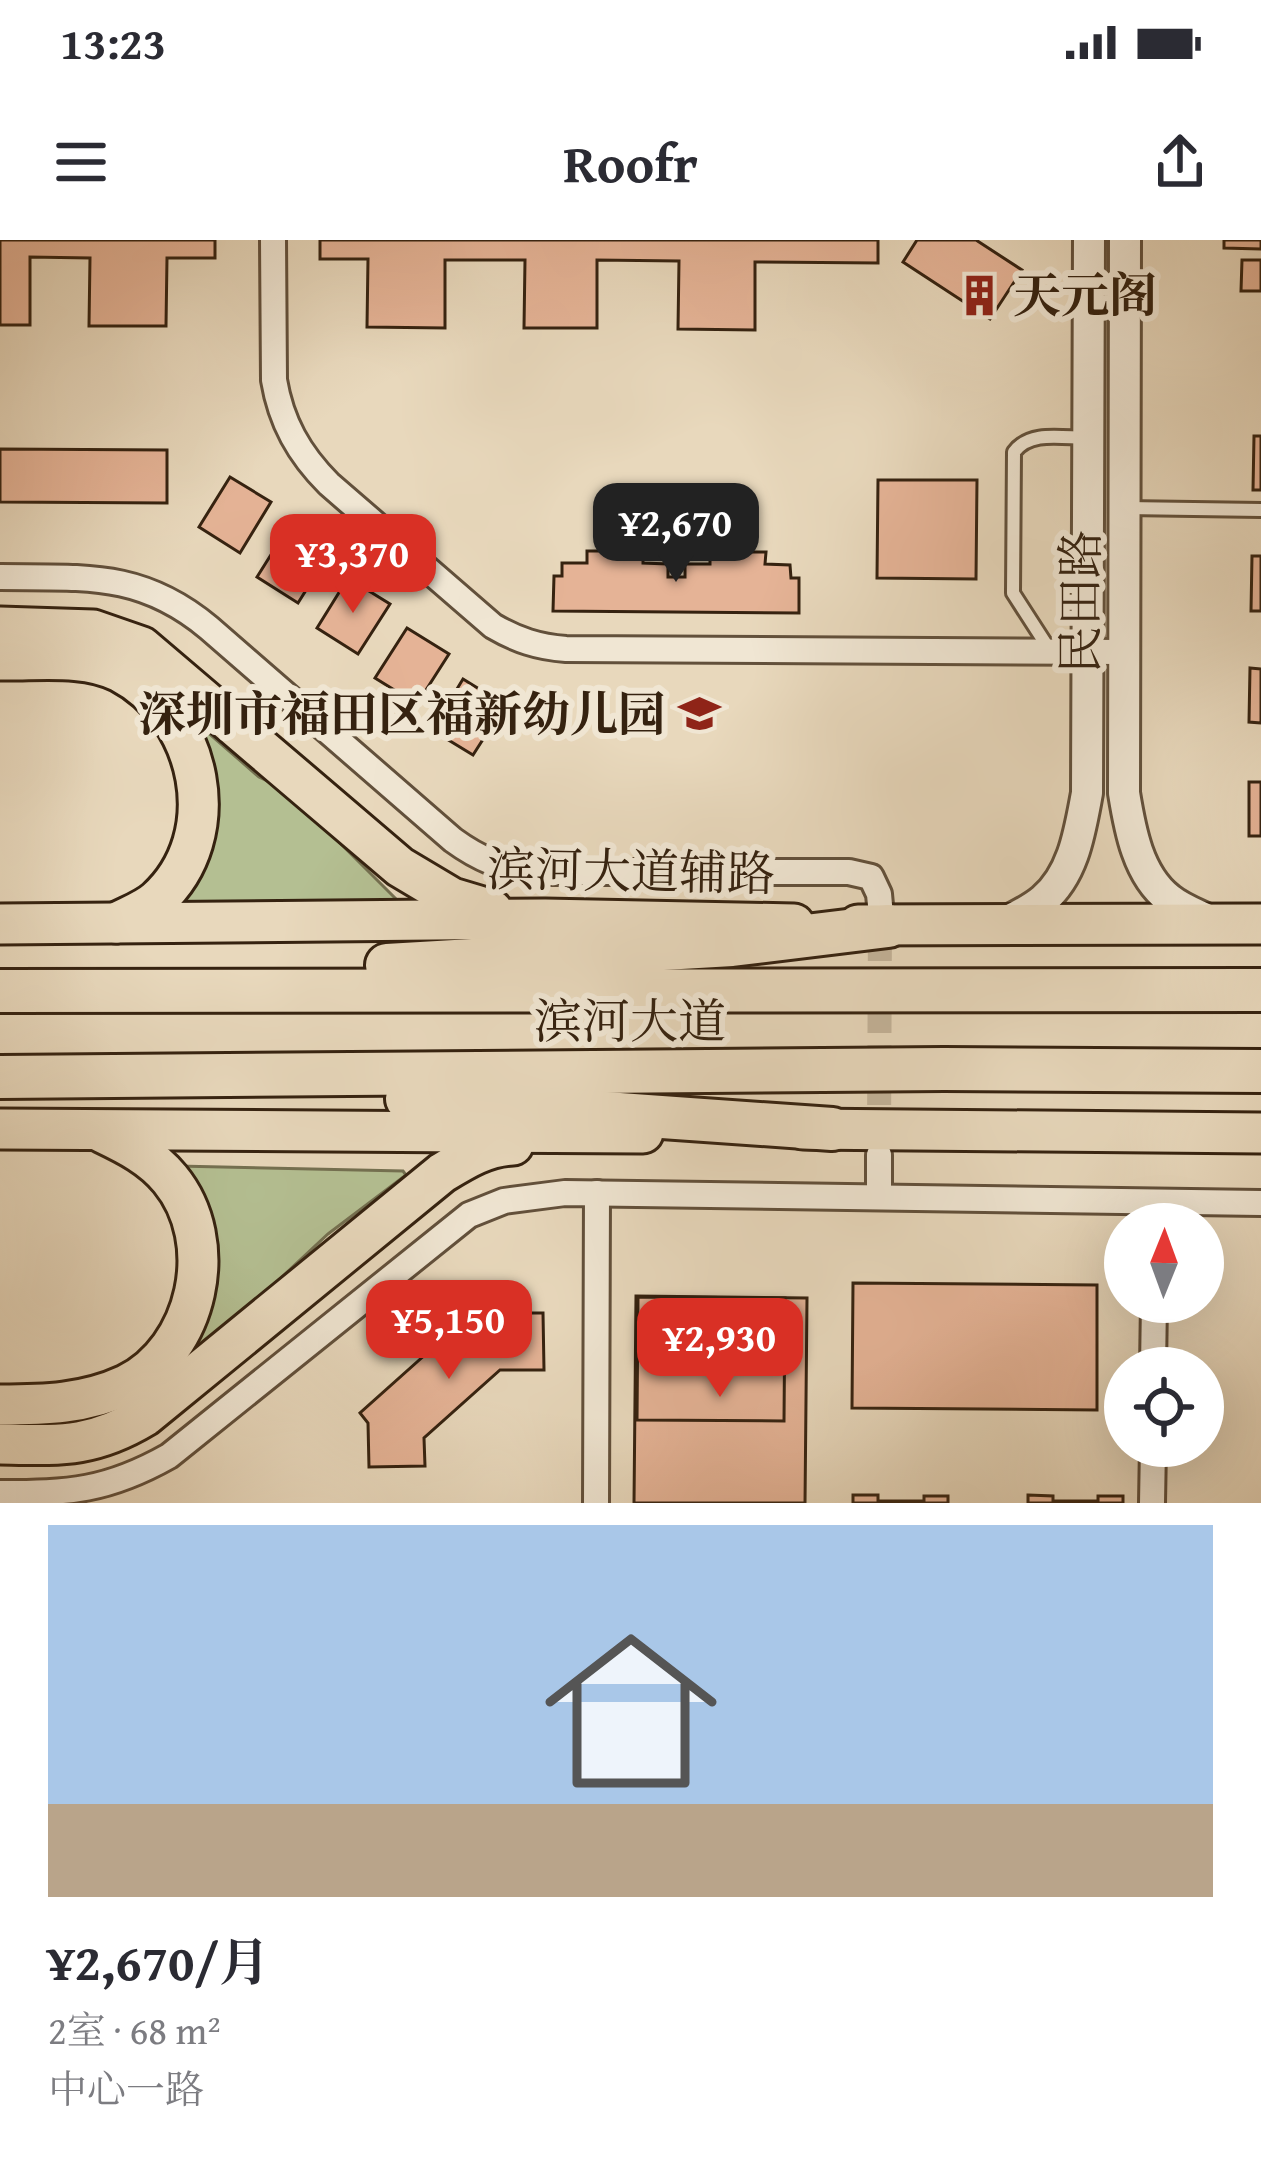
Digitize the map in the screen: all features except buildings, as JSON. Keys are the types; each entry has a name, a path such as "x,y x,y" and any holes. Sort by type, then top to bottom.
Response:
{"highway":[{"path":"159,991 348,967 732,945 884,915"},
{"name":"滨河大道","path":"0,991 1261,990"},
{"name":"滨河大道","path":"0,1077 920,1069 1261,1071"},
{"path":"88,1076 832,1129"}],"main road":[{"path":"0,627 93,630 142,647 416,878 473,905 545,919"},
{"path":"0,660 79,661 116,670 148,690 174,720 189,750 200,818 193,846 177,877 154,903 116,923"},
{"name":"滨河大道辅路","path":"0,924 884,915 1000,925 1261,924"},
{"path":"0,1129 1261,1132"},
{"path":"0,1405 53,1406 129,1384 161,1360 184,1326 195,1291 198,1254 191,1216 172,1181 140,1151 98,1130"},
{"path":"0,1444 82,1443 146,1416 430,1182 483,1151 497,1145 619,1133"}],"street":[{"path":"273,240 274,380 291,437 329,484 511,637 566,649 1124,652"},
{"name":"民田路","path":"1000,925 1052,890 1071,859 1088,793 1089,240"},
{"name":"民田路","path":"1125,240 1124,794 1148,875 1169,899 1216,924"},
{"path":"0,577 110,580 171,600 453,840 491,863 535,872 850,872 871,877 884,915"},
{"path":"879,1155 879,1197"},
{"path":"596,1503 597,1193"},
{"path":"0,1493 74,1492 109,1484 151,1466 188,1442 486,1206 523,1197 597,1193 879,1197 1104,1210"},
{"path":"1224,1206 1261,1203"},
{"path":"1152,1503 1153,1467"}],"lane":[{"path":"1051,652 1013,593 1014,452 1020,442 1032,437 1088,439"},
{"path":"1125,508 1261,510"}],"green space":[{"path":"174,703 259,777 303,806 406,909 177,909 192,886"},
{"path":"177,1166 403,1171 406,1175 328,1234 165,1386 202,1330"}],"tunnel":[{"path":"879,1141 880,917"}],"place":[{"name":"天元阁","path":"979,295"},
{"name":"深圳市福田区福新幼儿园","path":"700,714"}]}
